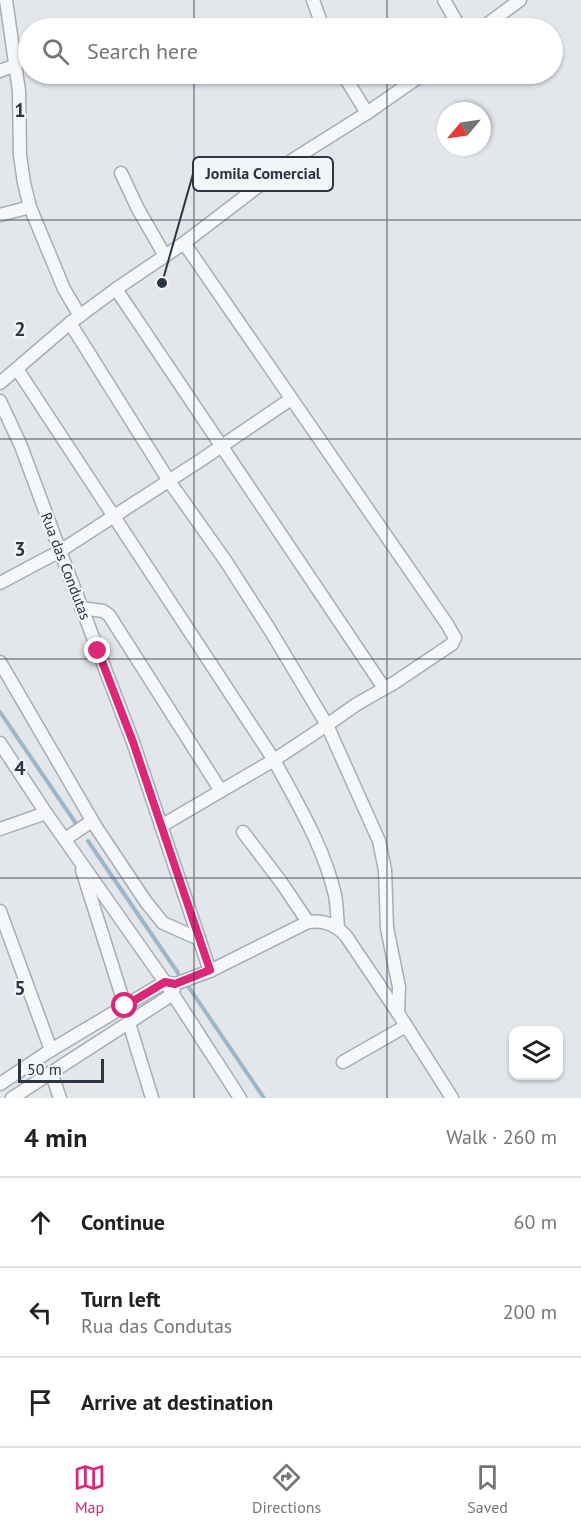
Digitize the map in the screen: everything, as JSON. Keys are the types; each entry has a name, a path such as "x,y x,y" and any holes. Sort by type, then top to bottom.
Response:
{"street":[{"path":"6,0 18,82"},
{"path":"313,0 319,18"},
{"path":"444,0 454,18"},
{"path":"495,18 519,0"},
{"path":"0,71 16,65"},
{"path":"18,84 20,155 24,183 30,207 75,319 169,481 225,560 327,725 371,822 381,849 384,870 387,928 399,987 398,1013"},
{"path":"349,84 367,113"},
{"path":"0,383 75,319 184,243 294,159 409,84"},
{"path":"121,173 138,209 165,256"},
{"path":"0,215 30,207"},
{"path":"161,826 274,760 452,644 455,638 184,243"},
{"path":"117,289 384,688"},
{"path":"17,369 274,760 327,868 335,897 338,927 354,947 452,1098"},
{"path":"0,583 60,551 291,399"},
{"name":"Rua das Condutas","path":"0,401 21,446 133,742 210,970"},
{"path":"81,608 103,611 109,615 220,791"},
{"path":"0,662 92,821 146,902 163,923 199,939"},
{"path":"0,743 46,813 171,987 240,1098"},
{"path":"0,829 46,813"},
{"path":"65,839 92,821"},
{"path":"243,832 308,922"},
{"path":"78,857 125,1006"},
{"path":"0,911 51,1050"},
{"path":"0,1084 51,1050 125,1006 210,970 308,922 317,921 338,927"},
{"path":"12,1098 129,1023 171,987"},
{"path":"129,1023 152,1098"},
{"path":"343,1062 406,1026"},
{"path":"51,1072 60,1098"}],"waterway":[{"path":"0,712 77,825"},
{"path":"88,841 178,973"},
{"path":"188,986 264,1098"}],"place":[{"name":"Jomila Comercial","path":"162,283"}],"route":[{"path":"98,651 133,742 210,970 175,984 165,982 125,1006"}]}
